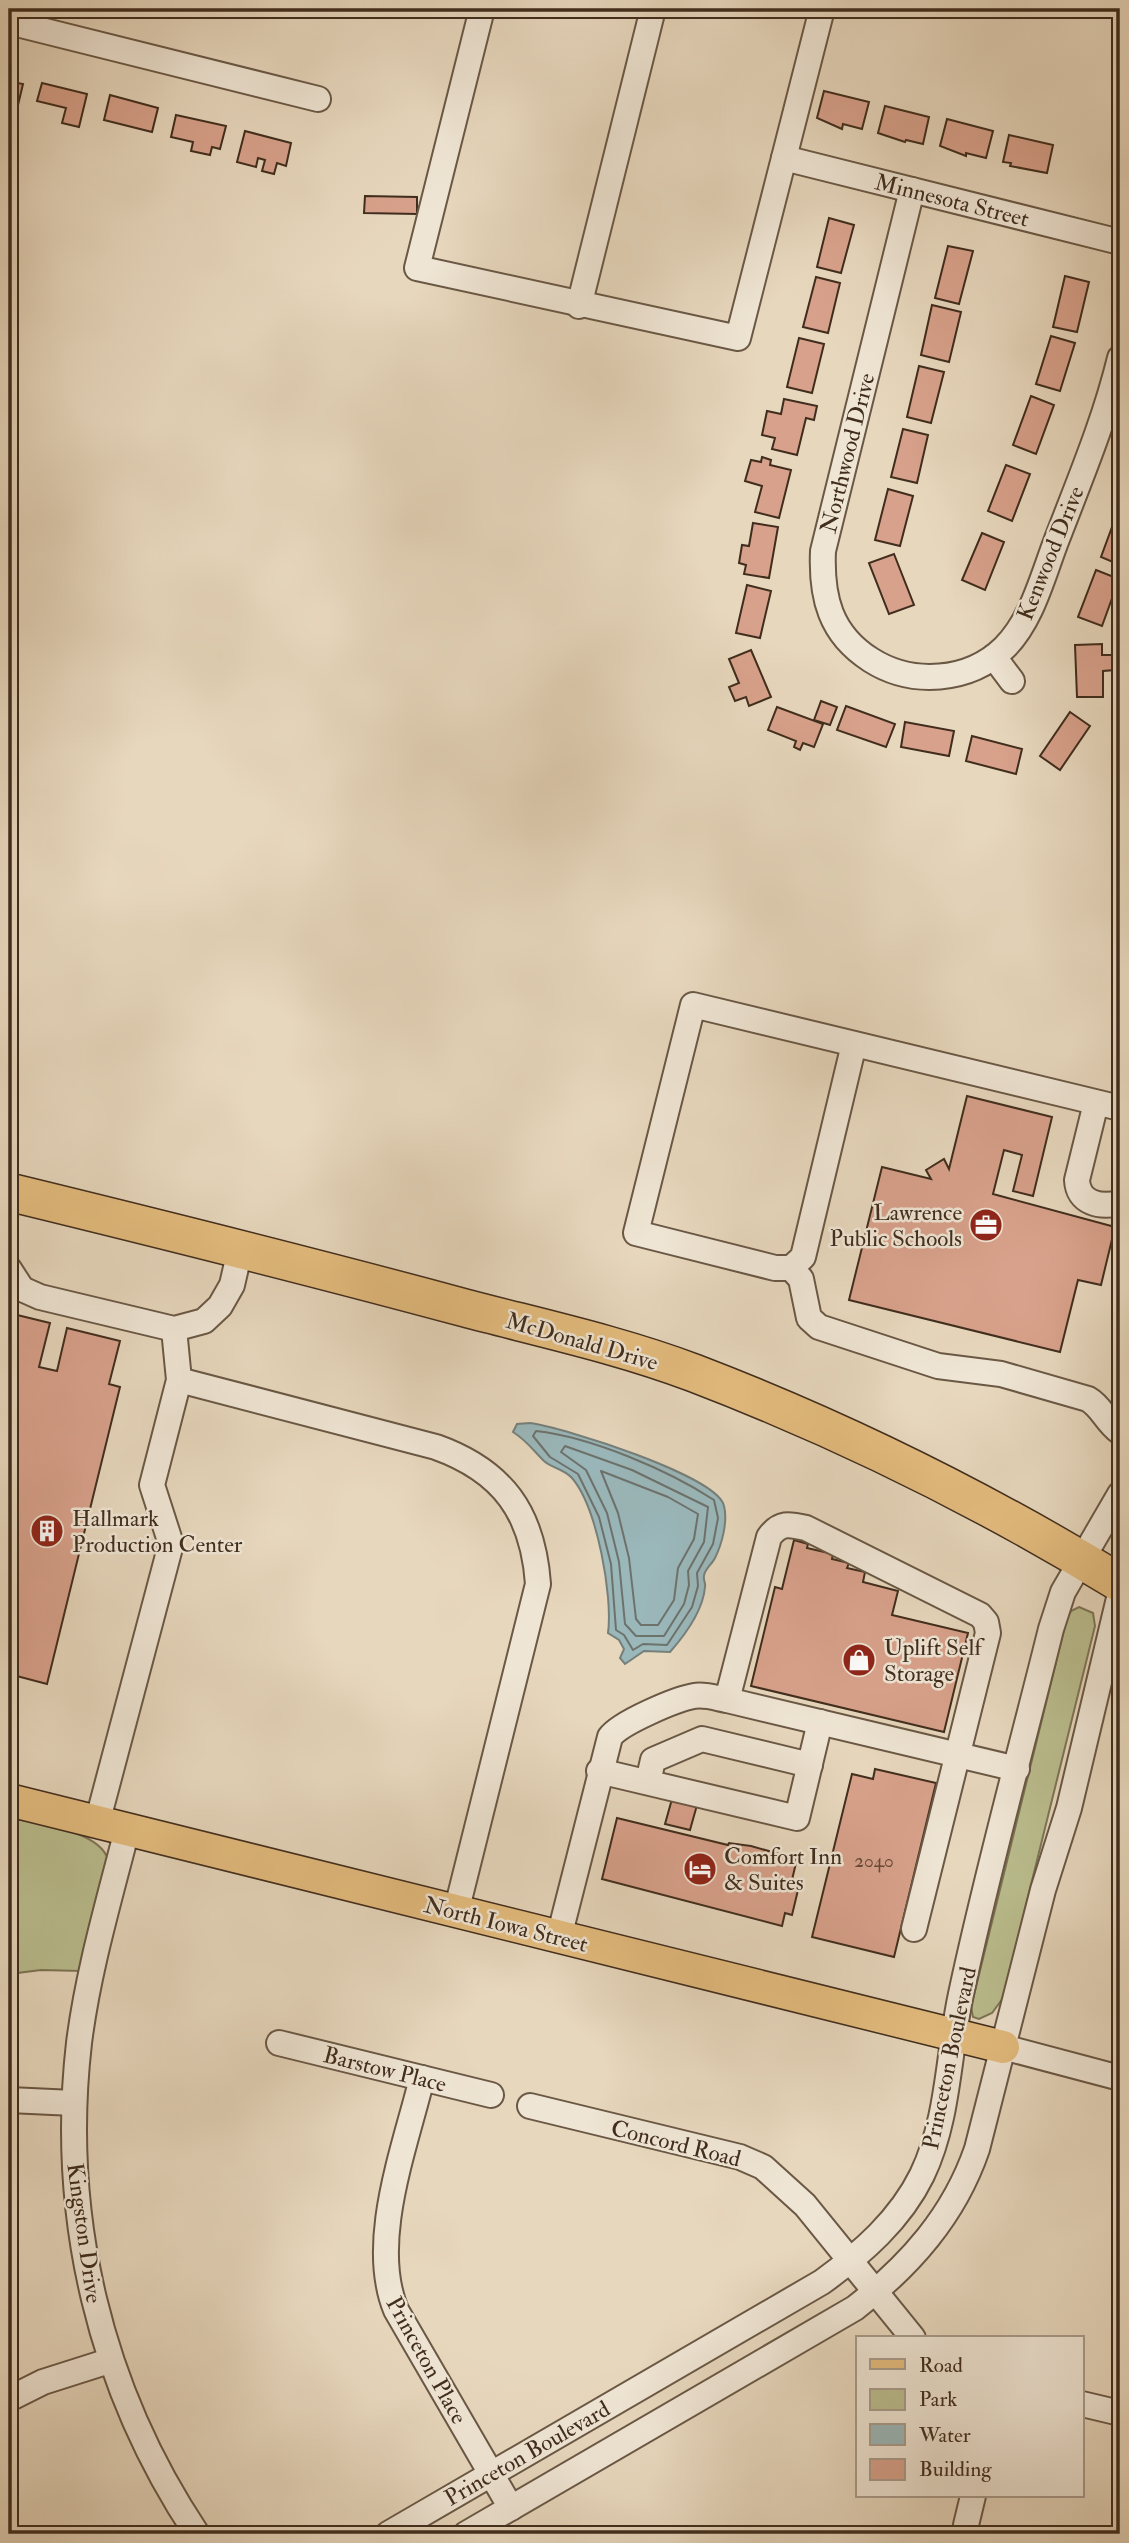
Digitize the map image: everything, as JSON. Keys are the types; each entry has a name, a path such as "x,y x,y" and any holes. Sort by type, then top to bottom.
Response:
{"highway":[{"name":"McDonald Drive","path":"10,1200 240,1250 599,1344 692,1372 862,1443 937,1480 1120,1583"}],"main road":[{"name":"North Iowa Street","path":"9,1801 1003,2047"}],"street":[{"path":"482,9 417,268 579,306 738,338 822,9"},
{"path":"579,306 653,9"},
{"path":"9,22 318,99"},
{"name":"Minnesota Street","path":"784,158 1120,242"},
{"name":"Northwood Drive","path":"911,676 873,662 831,640 822,581 823,551 912,190"},
{"name":"Kenwood Drive","path":"911,676 950,675 971,670 994,657 1017,634 1032,604 1093,446 1120,358"},
{"path":"994,657 1012,681"},
{"path":"854,1044 803,1257 791,1268 775,1268 636,1233 693,1004 1108,1106 1077,1180 1077,1191 1085,1200 1109,1206 1120,1203"},
{"path":"9,1269 22,1289 40,1297 174,1329 204,1321 220,1306 232,1285 240,1250"},
{"path":"791,1268 802,1279 809,1318 819,1327 928,1363 1001,1374 1098,1404 1106,1421 1120,1432"},
{"path":"174,1329 179,1380 436,1447 467,1458 494,1478 512,1497 536,1550 538,1584 456,1912"},
{"name":"Kingston Drive","path":"179,1380 152,1485 171,1544 112,1827 74,2103 75,2195 92,2297 109,2361 151,2458 198,2534"},
{"name":"Princeton Boulevard","path":"388,2534 822,2282 850,2262 891,2222 908,2200 923,2172 950,2075 961,1996 1059,1604 1081,1559 1120,1494"},
{"path":"727,1700 769,1537 776,1527 794,1525 980,1615 986,1622 988,1633 915,1929"},
{"name":"Princeton Boulevard","path":"466,2534 828,2325 875,2292 919,2251 957,2198 977,2149 1043,1890 1069,1808 1120,1594"},
{"path":"559,1937 599,1771 610,1737 620,1727 694,1696 727,1700 1017,1769"},
{"path":"599,1771 797,1818 820,1722"},
{"path":"648,1782 653,1760 702,1739 810,1765"},
{"name":"Barstow Place","path":"278,2043 491,2095"},
{"path":"1003,2047 1120,2078"},
{"name":"Princeton Place","path":"422,2078 384,2236 387,2287 396,2309 511,2508"},
{"path":"9,2100 74,2103"},
{"name":"Concord Road","path":"530,2106 740,2157 763,2167 805,2205 911,2336"},
{"path":"9,2399 43,2382 109,2361"},
{"path":"1084,2404 1120,2413"},
{"path":"966,2525 973,2498"}],"green space":[{"path":"1079,1607 1093,1613 1095,1626 1003,1998 992,2013 979,2019 973,2017 971,2007 1067,1618 1071,1611"},
{"path":"9,1817 79,1835 102,1849 108,1859 81,1971 41,1970 9,1974"}],"water":[{"path":"530,1423 604,1443 668,1468 696,1481 715,1494 724,1506 724,1532 715,1558 704,1574 705,1586 701,1605 670,1652 644,1651 625,1664 620,1658 624,1649 619,1640 608,1633 605,1575 589,1509 572,1478 544,1461 513,1432 517,1424"}],"building":[{"path":"9,77 13,78 12,82 23,84 13,126 9,124"},
{"path":"42,83 87,94 79,127 62,123 66,108 37,101"},
{"path":"824,91 869,102 862,129 843,124 842,129 817,118"},
{"path":"110,95 158,108 152,132 104,120"},
{"path":"885,106 929,117 923,144 905,142 878,133"},
{"path":"176,115 226,126 220,149 212,147 210,155 191,151 193,142 171,137"},
{"path":"947,119 993,131 986,158 966,153 966,156 940,146"},
{"path":"245,131 291,143 286,166 277,163 274,174 262,171 265,160 258,158 256,167 237,162"},
{"path":"1009,135 1053,145 1047,173 1010,166 1011,163 1003,162"},
{"path":"365,196 417,197 417,214 364,213"},
{"path":"829,218 854,225 841,273 817,267"},
{"path":"948,246 973,251 959,304 935,298"},
{"path":"1065,276 1089,282 1077,332 1053,327"},
{"path":"816,277 840,283 828,333 803,327"},
{"path":"932,305 961,312 949,362 921,355"},
{"path":"1051,336 1075,343 1060,391 1036,384"},
{"path":"799,338 824,344 812,393 787,387"},
{"path":"919,366 944,372 931,423 907,417"},
{"path":"1031,396 1054,405 1036,454 1013,445"},
{"path":"784,399 817,406 814,420 806,418 797,455 772,449 775,438 762,435 767,411 781,414"},
{"path":"903,429 928,435 917,483 891,477"},
{"path":"762,457 771,460 770,465 791,470 779,518 755,512 762,486 745,481 751,460 761,462"},
{"path":"1006,465 1030,474 1012,521 988,511"},
{"path":"888,489 913,496 900,546 875,540"},
{"path":"1120,508 1120,565 1101,557"},
{"path":"753,523 778,527 769,578 744,574 746,565 739,563 742,545 749,546"},
{"path":"982,533 1004,542 985,590 962,580"},
{"path":"894,554 914,605 889,614 869,563"},
{"path":"1096,570 1119,579 1102,626 1078,617"},
{"path":"747,585 771,591 760,638 736,633"},
{"path":"1102,644 1102,655 1115,655 1115,670 1103,671 1103,697 1077,697 1075,645"},
{"path":"751,650 771,697 749,706 746,697 735,701 729,687 739,683 729,659"},
{"path":"821,701 837,707 830,725 814,720"},
{"path":"846,706 895,724 886,747 837,730"},
{"path":"777,707 823,724 814,747 803,743 800,750 794,747 796,741 768,730"},
{"path":"1070,712 1090,726 1060,770 1040,756"},
{"path":"905,722 954,731 949,756 901,747"},
{"path":"972,736 1022,749 1016,774 966,761"},
{"name":"Lawrence Public Schools","path":"967,1096 1052,1117 1033,1196 1013,1191 1022,1155 1004,1150 993,1194 1115,1227 1101,1285 1078,1280 1060,1352 849,1300 882,1167 931,1179 926,1170 944,1159 949,1169"},
{"name":"Hallmark Production Center","path":"9,1313 50,1323 39,1367 57,1371 67,1328 120,1341 109,1384 120,1387 47,1684 9,1674"},
{"name":"Uplift Self Storage","path":"794,1540 808,1544 807,1548 833,1554 832,1559 849,1563 847,1568 865,1572 863,1582 898,1591 892,1615 968,1633 944,1732 751,1686 775,1587 782,1589"},
{"path":"875,1769 936,1783 894,1957 812,1937 852,1774 873,1779"},
{"path":"672,1799 697,1805 690,1830 665,1824"},
{"name":"Comfort Inn & Suites","path":"617,1818 728,1845 751,1846 797,1859 790,1888 798,1890 792,1915 785,1913 782,1926 602,1879"}],"place":[{"name":"Lawrence Public Schools","path":"986,1225"},
{"name":"Hallmark Production Center","path":"47,1531"},
{"name":"Uplift Self Storage","path":"859,1660"},
{"name":"Comfort Inn & Suites","path":"700,1869"}]}
